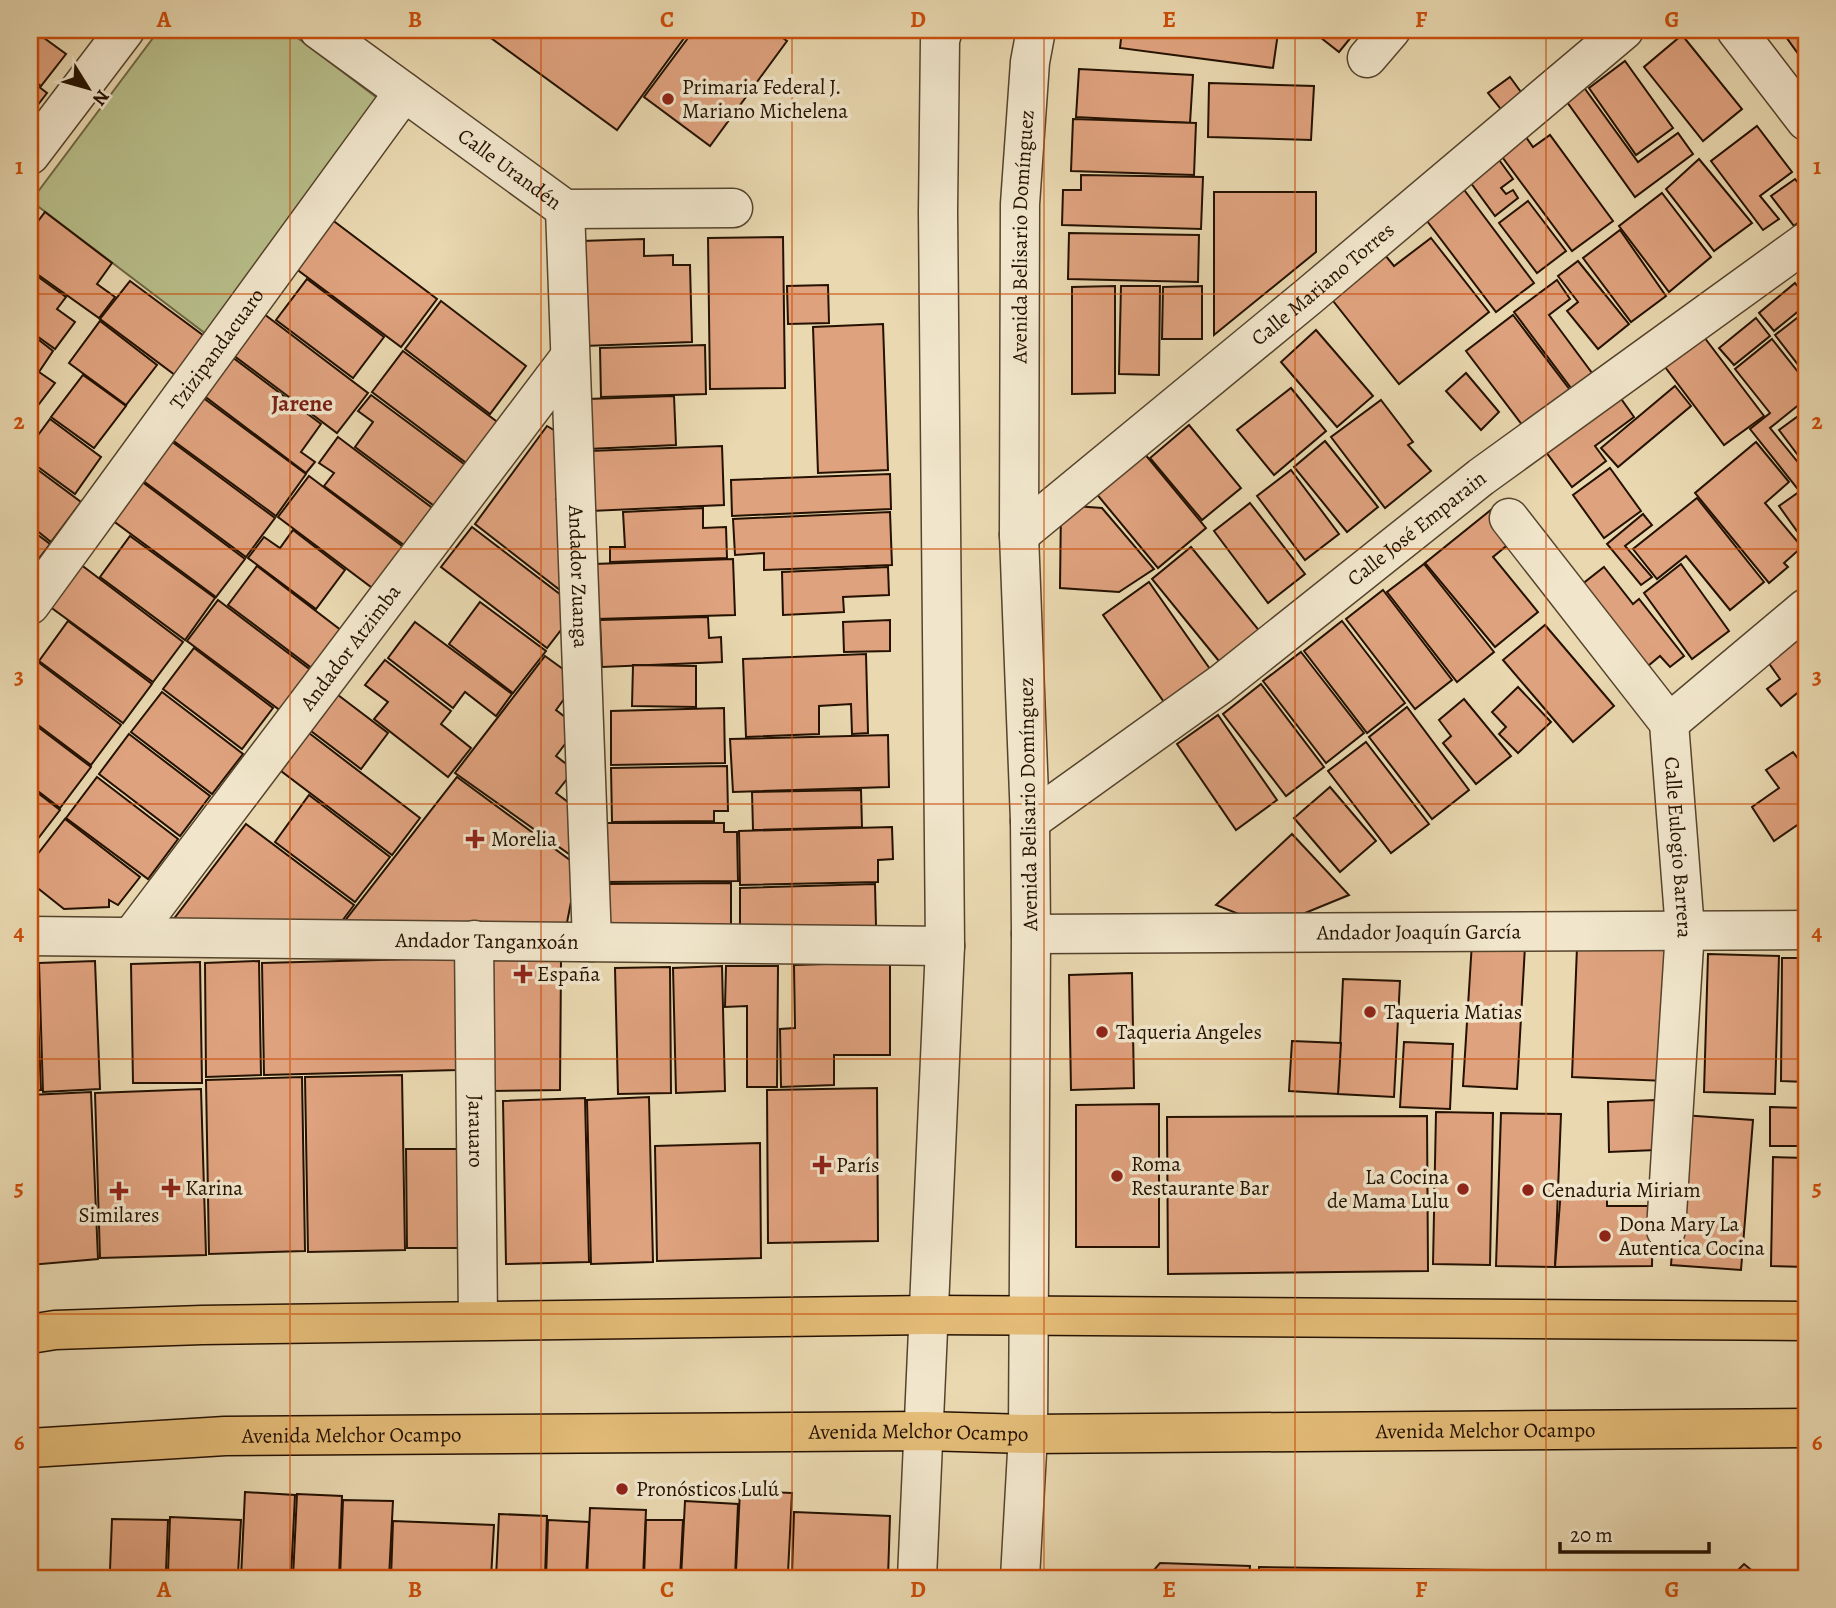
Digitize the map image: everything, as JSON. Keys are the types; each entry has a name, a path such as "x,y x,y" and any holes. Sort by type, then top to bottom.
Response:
{"main road":[{"path":"30,1334 55,1330 202,1325 929,1315 1806,1321"},
{"name":"Avenida Melchor Ocampo","path":"30,1448 225,1436 924,1430 1028,1434 1806,1428"}],"street":[{"path":"30,155 125,30"},
{"name":"Calle Urandén","path":"319,30 565,209 733,208"},
{"path":"917,1578 945,946 937,212 940,40 943,30"},
{"name":"Avenida Belisario Domínguez","path":"1020,1578 1028,1434 1030,1317 1031,934 1030,821 1019,535 1020,204 1030,62 1036,30"},
{"name":"Calle Mariano Torres","path":"1019,535 1298,305 1623,30"},
{"path":"1736,30 1806,121"},
{"name":"Tzizipandacuaro","path":"30,605 404,92"},
{"name":"Andador Zuanga","path":"565,209 593,942"},
{"name":"Calle José Emparain","path":"1030,821 1221,684 1481,477 1806,242"},
{"name":"Andador Atzimba","path":"132,936 569,358"},
{"path":"1509,517 1668,723 1806,608"},
{"name":"Calle Eulogio Barrera","path":"1666,1230 1685,930 1668,723"},
{"name":"Andador Joaquín García","path":"1031,934 1806,930"},
{"name":"Andador Tanganxoán","path":"30,936 945,946"},
{"name":"Jarauaro","path":"474,940 478,1320"}],"green space":[{"path":"159,30 287,30 380,100 206,334 31,201"}],"building":[{"path":"30,30 66,54 41,86 30,78"},
{"path":"480,30 690,30 617,130"},
{"path":"694,30 772,30 787,41 710,146 644,97"},
{"path":"1122,30 1274,30 1278,33 1273,68 1120,48"},
{"path":"1311,30 1357,30 1339,52"},
{"path":"1781,30 1806,30 1806,61 1804,62"},
{"path":"1682,35 1742,109 1703,141 1644,67"},
{"path":"1625,61 1673,128 1636,155 1589,88"},
{"path":"1079,69 1193,75 1190,123 1076,117"},
{"path":"1510,77 1532,107 1512,123 1488,93"},
{"path":"30,80 47,93 30,115"},
{"path":"1580,82 1638,162 1678,133 1693,154 1635,197 1562,95"},
{"path":"1209,83 1314,86 1311,140 1208,137"},
{"path":"1073,119 1196,123 1194,175 1071,171"},
{"path":"1757,126 1792,172 1760,196 1779,219 1763,230 1711,161"},
{"path":"1519,127 1533,147 1550,135 1613,221 1572,251 1494,146"},
{"path":"1494,153 1513,179 1501,188 1506,194 1513,190 1518,198 1495,216 1465,175"},
{"path":"1699,159 1752,223 1714,251 1666,189"},
{"path":"1081,175 1203,177 1201,229 1062,225 1063,190 1081,190"},
{"path":"1795,179 1806,193 1806,216 1794,226 1771,196"},
{"path":"1462,187 1534,283 1496,312 1424,217"},
{"path":"1214,192 1316,192 1316,252 1214,335"},
{"path":"1662,193 1711,257 1669,292 1619,226"},
{"path":"1528,201 1566,251 1537,273 1499,223"},
{"path":"45,212 112,263 97,284 115,297 99,318 30,269 30,232"},
{"path":"331,219 437,299 401,347 295,268"},
{"path":"1620,230 1666,296 1631,322 1583,258"},
{"path":"1069,233 1199,235 1198,282 1068,279"},
{"path":"783,237 785,388 710,389 708,238"},
{"path":"1431,238 1489,312 1399,384 1322,287 1376,244 1394,266"},
{"path":"644,239 644,256 673,255 673,265 690,265 692,342 584,346 581,241"},
{"path":"1578,261 1629,324 1598,349 1567,311 1578,302 1558,276"},
{"path":"30,271 66,297 57,309 75,322 55,349 30,331"},
{"path":"307,279 384,337 353,378 276,320"},
{"path":"1557,280 1570,299 1549,315 1595,377 1574,392 1514,312"},
{"path":"130,281 204,336 175,375 100,319"},
{"path":"1795,283 1806,297 1806,305 1774,331 1759,313"},
{"path":"828,285 829,323 788,324 787,286"},
{"path":"1115,286 1115,393 1072,394 1072,287"},
{"path":"1121,286 1160,286 1159,375 1119,374"},
{"path":"1202,286 1202,339 1162,339 1163,287"},
{"path":"441,301 526,366 490,414 405,349"},
{"path":"1806,311 1806,375 1775,335"},
{"path":"264,314 368,393 337,433 233,355"},
{"path":"1513,315 1570,390 1523,426 1466,351"},
{"path":"1756,318 1770,336 1734,365 1719,348"},
{"path":"100,321 157,365 126,405 69,363"},
{"path":"883,324 888,470 818,473 813,327"},
{"path":"1316,330 1373,396 1337,427 1281,362"},
{"path":"30,333 53,351 39,372 55,383 36,408 30,403"},
{"path":"1701,333 1764,416 1724,445 1662,363"},
{"path":"1772,339 1806,382 1806,399 1770,428 1806,472 1806,481 1797,488 1750,429 1770,413 1735,369"},
{"path":"705,345 706,394 601,397 600,348"},
{"path":"403,351 500,424 469,465 372,392"},
{"path":"232,357 321,424 301,452 315,462 306,473 203,395"},
{"path":"1466,373 1499,412 1481,430 1446,391"},
{"path":"83,375 126,406 94,448 51,417"},
{"path":"1675,386 1691,406 1618,467 1601,448"},
{"path":"1291,388 1326,431 1274,475 1237,430"},
{"path":"1617,393 1634,417 1595,446 1606,461 1572,487 1543,448"},
{"path":"371,395 468,467 437,508 355,447 373,422 358,411"},
{"path":"674,396 676,445 588,449 587,399"},
{"path":"202,397 306,474 276,516 171,439"},
{"path":"1381,400 1413,442 1408,445 1431,471 1385,508 1331,437"},
{"path":"1801,414 1806,421 1806,466 1779,430"},
{"path":"50,419 101,457 75,494 30,461 30,446"},
{"path":"1189,425 1241,488 1202,520 1150,458"},
{"path":"547,426 564,436 569,481 556,499 569,509 574,601 475,524"},
{"path":"338,437 435,510 408,548 324,486 334,473 319,463"},
{"path":"171,441 275,518 246,557 142,480"},
{"path":"1325,441 1378,507 1347,532 1294,467"},
{"path":"1756,442 1789,482 1765,503 1802,547 1784,563 1788,567 1769,583 1695,493"},
{"path":"722,446 724,505 591,511 589,451"},
{"path":"1144,453 1206,528 1158,568 1095,492"},
{"path":"30,464 81,502 51,542 30,525"},
{"path":"1610,468 1641,511 1604,538 1573,495"},
{"path":"1291,470 1339,534 1305,560 1257,496"},
{"path":"890,474 891,509 732,516 731,480"},
{"path":"309,476 406,549 375,590 278,517"},
{"path":"141,481 245,559 216,597 112,520"},
{"path":"1806,487 1806,539 1804,541 1779,506"},
{"path":"1697,498 1764,582 1730,610 1686,556 1657,579 1633,549"},
{"path":"1250,503 1305,574 1268,603 1214,531"},
{"path":"1061,505 1102,508 1154,569 1119,592 1060,588"},
{"path":"703,508 703,528 726,527 727,558 610,562 610,547 625,547 623,512"},
{"path":"1492,509 1516,538 1493,557 1538,612 1495,647 1425,563"},
{"path":"890,512 892,565 764,570 764,553 735,555 733,519"},
{"path":"1643,514 1652,525 1625,546 1652,577 1641,585 1607,544"},
{"path":"472,527 578,608 547,648 441,567"},
{"path":"30,529 50,544 30,570"},
{"path":"293,530 345,570 316,609 248,558 264,537 280,548"},
{"path":"130,536 215,598 185,640 100,577"},
{"path":"1191,547 1262,634 1223,666 1152,579"},
{"path":"733,559 735,615 596,619 594,564"},
{"path":"80,564 183,642 153,682 49,606"},
{"path":"1424,564 1494,652 1457,682 1387,592"},
{"path":"1681,564 1729,631 1692,659 1644,593"},
{"path":"257,566 342,631 313,669 228,605"},
{"path":"888,567 889,595 843,597 844,612 783,615 782,572"},
{"path":"1604,567 1633,604 1639,599 1684,656 1670,667 1660,656 1642,671 1576,589"},
{"path":"1149,582 1217,679 1171,712 1103,615"},
{"path":"1383,590 1452,680 1415,709 1346,619"},
{"path":"218,600 312,671 281,711 187,641"},
{"path":"480,602 546,651 513,693 449,644"},
{"path":"708,617 709,638 721,637 722,662 602,667 600,620"},
{"path":"890,620 890,651 844,652 843,622"},
{"path":"68,621 152,684 123,723 39,661"},
{"path":"1342,621 1405,703 1367,733 1304,651"},
{"path":"415,622 512,694 496,716 465,692 453,708 388,658"},
{"path":"1545,625 1614,706 1573,742 1503,660"},
{"path":"1806,632 1806,686 1781,706 1767,689 1780,679 1768,662"},
{"path":"194,648 273,708 242,749 163,689"},
{"path":"1301,652 1364,733 1326,763 1263,681"},
{"path":"866,654 868,733 852,734 851,704 819,706 819,734 746,737 743,659"},
{"path":"545,656 578,680 556,710 578,727 556,756 574,770 556,793 576,808 576,859 455,773"},
{"path":"385,660 451,711 441,724 471,748 448,777 374,719 388,702 365,685"},
{"path":"38,662 121,725 91,765 30,719 30,673"},
{"path":"633,665 696,666 696,707 632,706"},
{"path":"1261,684 1324,767 1286,796 1223,714"},
{"path":"1518,687 1551,722 1518,753 1499,734 1506,727 1492,712"},
{"path":"162,692 243,754 212,794 131,732"},
{"path":"338,695 388,733 361,769 311,731"},
{"path":"1464,699 1511,756 1476,784 1443,743 1451,736 1439,720"},
{"path":"1407,707 1469,790 1432,819 1369,737"},
{"path":"724,708 725,763 611,765 611,711"},
{"path":"1218,715 1277,800 1236,830 1177,744"},
{"path":"30,721 91,767 60,808 30,785"},
{"path":"309,733 420,818 392,855 281,771"},
{"path":"129,734 210,796 180,836 99,774"},
{"path":"888,735 889,787 733,792 730,739"},
{"path":"1366,742 1429,824 1391,853 1328,771"},
{"path":"1793,752 1806,767 1806,819 1774,841 1752,807 1779,788 1766,770"},
{"path":"727,766 728,811 714,811 714,821 612,822 611,768"},
{"path":"97,777 178,839 148,879 66,818"},
{"path":"457,777 578,866 564,938 344,922"},
{"path":"30,787 60,810 30,849"},
{"path":"1330,787 1376,841 1340,872 1294,818"},
{"path":"861,790 862,827 753,830 752,792"},
{"path":"309,795 390,857 355,902 275,842"},
{"path":"65,819 140,877 118,905 109,900 109,907 64,909 30,882 30,864"},
{"path":"599,823 724,823 724,832 737,832 738,881 601,882"},
{"path":"246,824 354,905 342,921 173,920"},
{"path":"892,827 893,859 878,860 878,882 740,885 739,831"},
{"path":"1292,834 1349,895 1271,927 1216,905"},
{"path":"731,883 731,926 605,929 603,884"},
{"path":"875,884 876,926 740,929 740,888"},
{"path":"1472,942 1525,946 1517,1089 1463,1086"},
{"path":"1577,947 1672,950 1666,1081 1572,1077"},
{"path":"1708,954 1779,956 1775,1094 1704,1092"},
{"path":"456,958 458,1070 264,1075 262,963"},
{"path":"1782,958 1806,958 1806,1082 1781,1081"},
{"path":"490,960 561,961 560,1090 490,1091"},
{"path":"95,961 100,1089 43,1092 39,963"},
{"path":"259,961 261,1075 206,1077 205,963"},
{"path":"200,962 202,1083 133,1083 131,964"},
{"path":"890,962 890,1055 834,1055 834,1085 781,1087 780,1029 795,1028 794,965"},
{"path":"30,963 36,963 41,1090 30,1091"},
{"path":"722,966 725,1091 676,1093 673,968"},
{"path":"726,966 778,966 777,1087 747,1087 747,1006 725,1007"},
{"path":"670,967 671,1093 618,1094 615,968"},
{"name":"Taqueria Angeles","path":"1132,973 1134,1088 1071,1090 1069,975"},
{"name":"Taqueria Matias","path":"1343,979 1400,981 1394,1097 1338,1094"},
{"path":"1292,1041 1341,1043 1338,1094 1289,1091"},
{"path":"1404,1042 1453,1044 1450,1109 1400,1107"},
{"path":"402,1075 405,1250 308,1252 305,1077"},
{"path":"302,1077 305,1251 209,1254 206,1080"},
{"name":"París","path":"877,1088 878,1241 768,1243 767,1090"},
{"path":"201,1089 206,1255 100,1258 95,1093"},
{"path":"91,1092 98,1259 30,1265 30,1095"},
{"path":"649,1097 653,1262 591,1264 587,1100"},
{"path":"585,1098 589,1262 506,1264 503,1101"},
{"path":"1655,1100 1656,1150 1609,1152 1608,1102"},
{"name":"Roma Restaurante Bar","path":"1159,1104 1159,1247 1076,1247 1076,1105"},
{"path":"1770,1107 1806,1108 1806,1146 1770,1146"},
{"name":"La Cocina de Mama Lulu","path":"1436,1112 1493,1113 1490,1265 1433,1264"},
{"name":"Cenaduria Miriam","path":"1501,1113 1561,1114 1555,1267 1496,1266"},
{"path":"1682,1115 1753,1120 1741,1270 1671,1265"},
{"path":"1427,1116 1428,1271 1168,1274 1167,1117"},
{"path":"760,1143 761,1258 657,1261 655,1146"},
{"path":"406,1149 462,1149 462,1248 407,1248"},
{"path":"1773,1157 1806,1158 1806,1267 1771,1266"},
{"name":"Dona Mary La Autentica Cocina","path":"1561,1189 1607,1190 1607,1206 1653,1206 1652,1266 1555,1267"},
{"path":"740,1491 792,1493 788,1573 736,1571"},
{"path":"245,1492 295,1495 291,1578 241,1578"},
{"path":"297,1494 342,1496 339,1578 293,1578"},
{"path":"343,1500 393,1501 389,1578 340,1578"},
{"path":"685,1501 738,1504 735,1578 681,1578"},
{"path":"590,1508 646,1510 643,1578 587,1578"},
{"path":"794,1512 890,1516 888,1578 792,1574"},
{"path":"499,1514 547,1516 545,1578 496,1578"},
{"path":"170,1517 241,1520 238,1574 168,1572"},
{"path":"112,1519 168,1520 166,1571 110,1570"},
{"path":"548,1520 589,1522 586,1578 546,1578"},
{"path":"646,1520 683,1520 680,1578 644,1578"},
{"path":"393,1521 494,1525 491,1578 391,1578"},
{"path":"1160,1563 1250,1566 1249,1578 1147,1578"},
{"path":"1744,1564 1761,1578 1730,1578"},
{"path":"1259,1567 1634,1572 1634,1578 1259,1578"},
{"path":"114,1572 221,1576 221,1578 114,1578"},
{"path":"756,1574 868,1578 756,1578"}],"place":[{"name":"Primaria Federal J. Mariano Michelena","path":"668,99"},
{"name":"Morelia","path":"475,839"},
{"name":"España","path":"523,974"},
{"name":"Taqueria Matias","path":"1370,1012"},
{"name":"Taqueria Angeles","path":"1102,1032"},
{"name":"París","path":"822,1165"},
{"name":"Roma Restaurante Bar","path":"1117,1176"},
{"name":"Karina","path":"171,1188"},
{"name":"La Cocina de Mama Lulu","path":"1463,1189"},
{"name":"Cenaduria Miriam","path":"1528,1190"},
{"name":"Similares","path":"119,1191"},
{"name":"Dona Mary La Autentica Cocina","path":"1605,1236"},
{"name":"Pronósticos Lulú","path":"622,1489"}],"district":[{"name":"Jarene","path":"302,403"}]}
